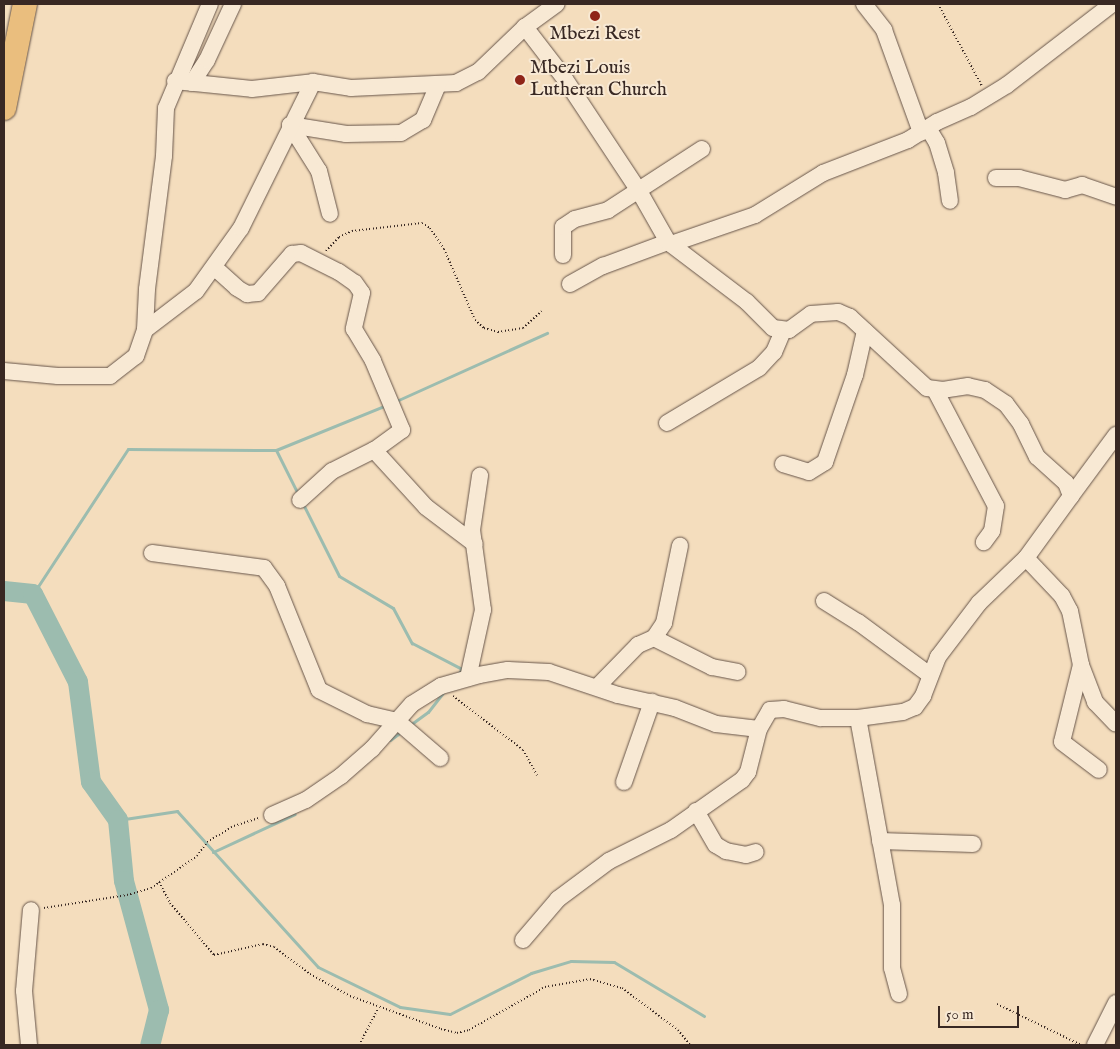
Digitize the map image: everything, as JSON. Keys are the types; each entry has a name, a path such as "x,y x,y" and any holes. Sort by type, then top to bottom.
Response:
{"highway":[{"path":"4,108 25,4"}],"street":[{"path":"4,371 58,376 110,376 136,356 145,330 147,289 164,156 166,108 175,80 210,4"},
{"path":"192,83 207,60 233,4"},
{"path":"175,80 252,89 313,82 351,88 456,83 478,72 525,27 557,4"},
{"path":"864,4 884,30 892,47 924,130 946,173 950,201"},
{"path":"570,284 604,266 755,215 823,172 924,130 988,97 1112,4"},
{"path":"525,27 565,79 639,191 670,243 747,302 773,328 783,331"},
{"path":"145,330 196,291 241,228 290,125 313,82"},
{"path":"290,125 354,135 401,133 423,120 438,84"},
{"path":"290,125 319,171 330,214"},
{"path":"563,255 563,227 575,219 608,210 702,150"},
{"path":"996,178 1019,178 1065,190 1082,185 1116,197"},
{"path":"214,267 247,294 258,293 292,254 310,256 355,283 362,293 354,329 402,424 398,435 374,450 332,471 300,500"},
{"path":"667,424 758,368 774,352 783,331 811,314 824,310 850,318 920,383 935,390 968,386 985,390 1006,404 1021,424 1037,456 1066,483 1071,496"},
{"path":"783,464 809,472 825,462 855,375 865,331"},
{"path":"935,390 996,506 992,531 984,542"},
{"path":"523,940 545,912 609,861 657,838 748,772 759,729 770,710 784,709 821,718 858,718 912,708 923,696 938,657 979,603 1026,558 1116,435"},
{"path":"374,450 426,507 475,544"},
{"path":"468,678 483,610 472,530 480,476"},
{"path":"597,687 638,645 654,638 664,623 680,546"},
{"path":"152,553 263,567 277,586 319,690 368,714 397,721 440,758"},
{"path":"1026,558 1062,596 1070,611 1081,665 1095,702 1116,724"},
{"path":"824,601 858,622 930,675"},
{"path":"654,638 712,667 738,672"},
{"path":"1081,665 1062,742 1099,770"},
{"path":"272,815 306,800 335,781 372,749 412,704 441,686 468,678 508,670 534,670 597,687 618,695 652,702 727,727 759,729"},
{"path":"624,782 652,702"},
{"path":"1095,702 1116,714"},
{"path":"858,718 876,802 880,841 892,906 892,968 899,994"},
{"path":"696,811 716,845 726,851 746,856 756,852"},
{"path":"880,841 973,844"},
{"path":"29,1045 24,991 31,910"},
{"path":"1095,1045 1116,1003"}],"path":[{"path":"938,4 988,97"},
{"path":"318,260 339,237 352,231 422,223 430,228 444,249 475,320 484,328 498,332 523,328 542,311"},
{"path":"441,686 523,750 537,775"},
{"path":"31,910 127,895 159,882 228,829 272,815"},
{"path":"159,882 170,903 214,956 269,945 318,978 378,1009 457,1033 469,1030 545,987 590,979 622,988 678,1030 690,1045"},
{"path":"997,1004 1081,1045"},
{"path":"359,1045 378,1009"}],"waterway":[{"path":"394,402 547,333"},
{"path":"33,594 128,449 276,450 386,405"},
{"path":"276,450 298,494"},
{"path":"303,504 339,576 393,608 412,643 462,669 458,674"},
{"path":"4,591 33,594 78,682 91,782 118,820 124,881 159,1010 150,1045"},
{"path":"410,725 428,712 443,693"},
{"path":"390,740 401,732"},
{"path":"118,820 177,811 318,967 400,1007 450,1014 531,973 571,961 614,962 704,1016"},
{"path":"213,852 295,814"}],"place":[{"name":"Mbezi Rest","path":"595,16"},
{"name":"Mbezi Louis Lutheran Church","path":"520,80"}]}
